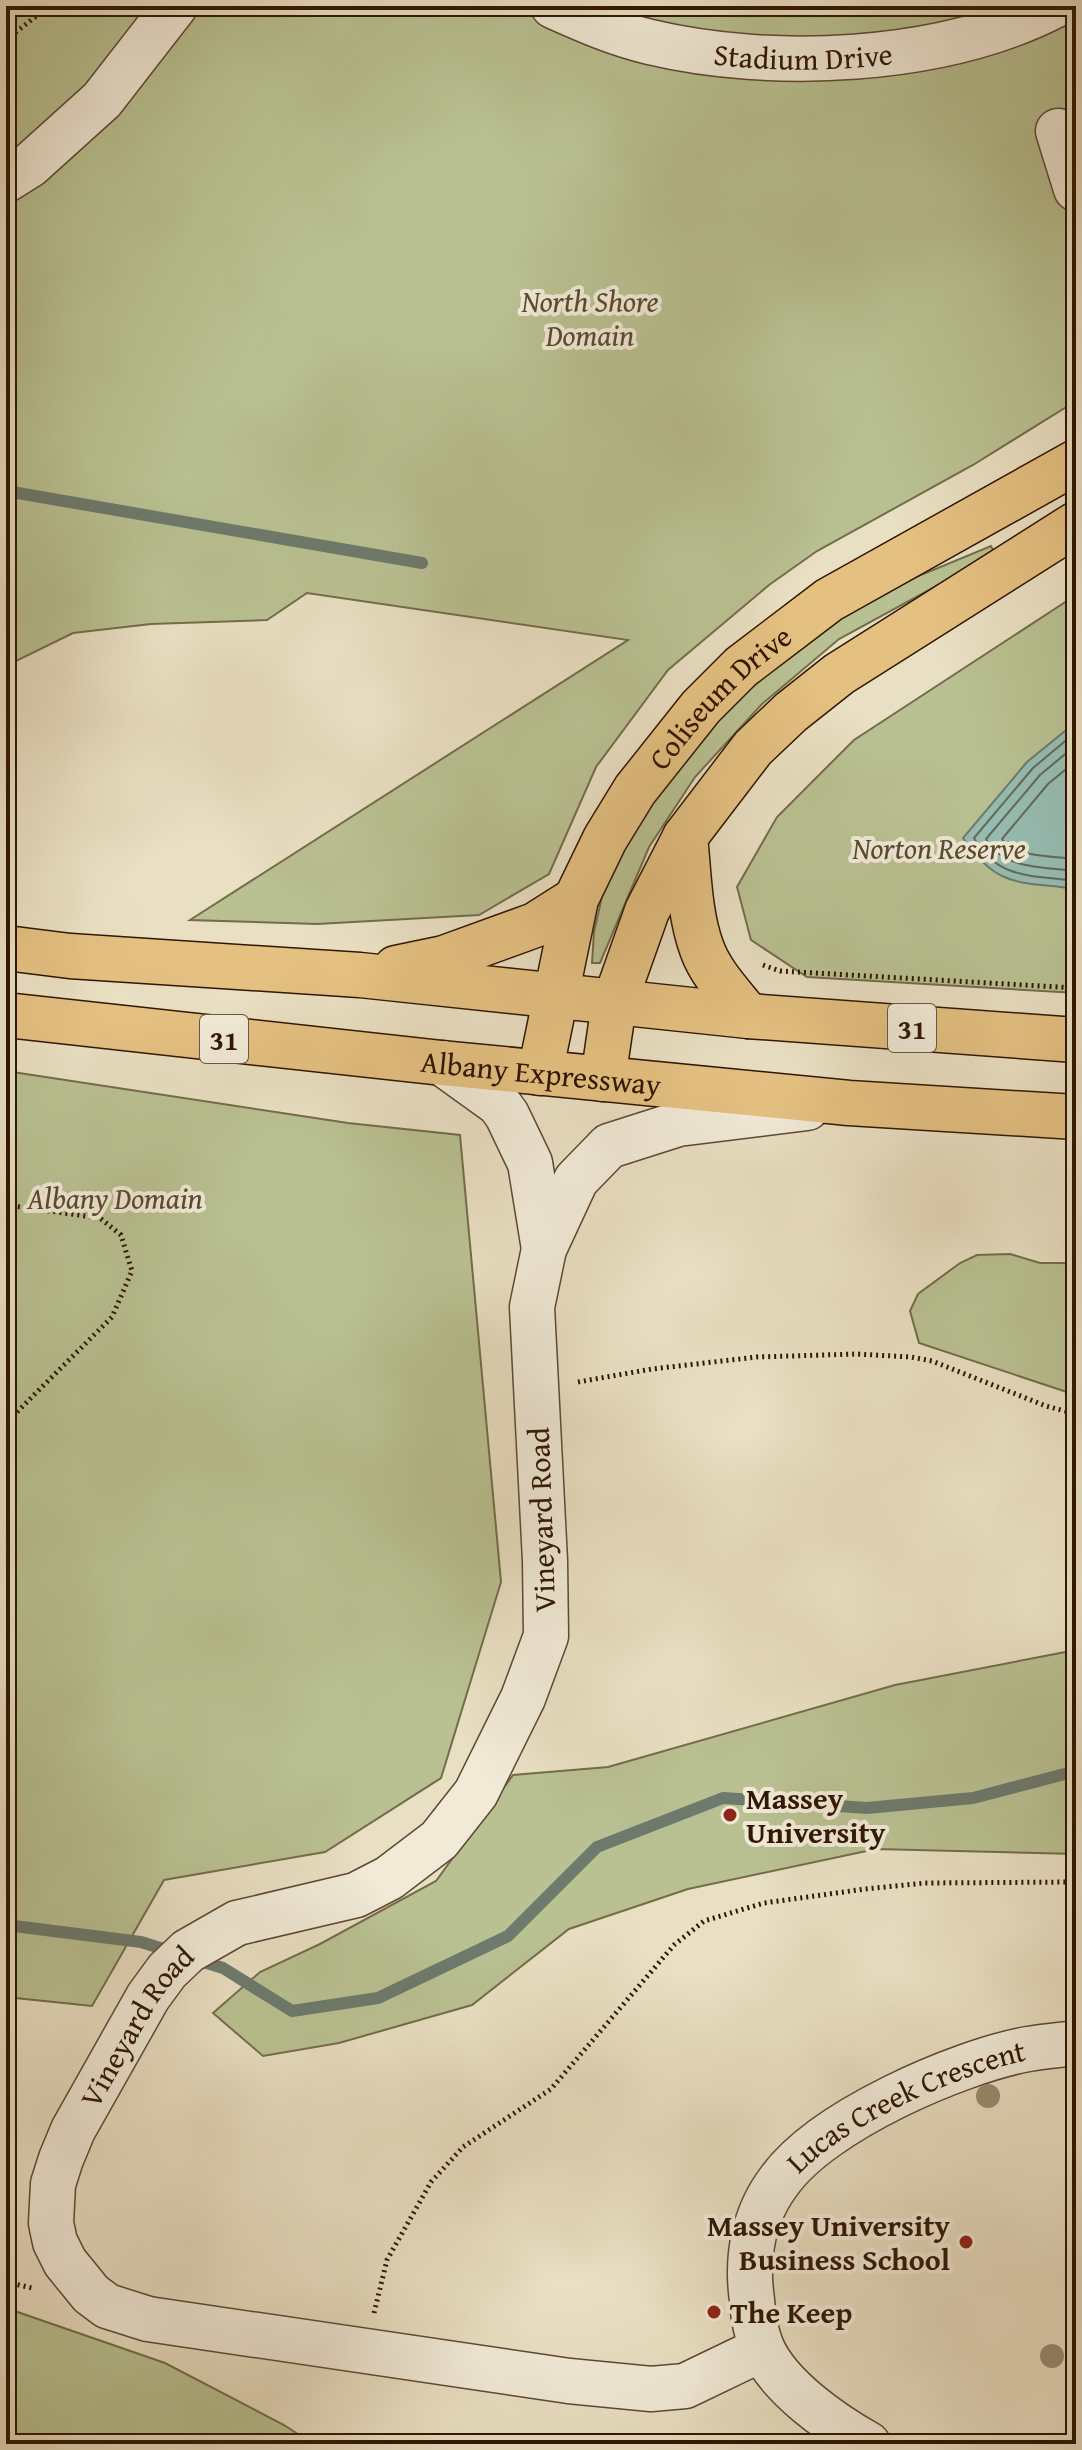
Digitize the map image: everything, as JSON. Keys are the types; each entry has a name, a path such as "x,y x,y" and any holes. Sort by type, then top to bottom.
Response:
{"main road":[{"name":"Coliseum Drive","path":"540,1073 576,899 605,839 635,790 701,707 741,667 829,600 1076,462"},
{"name":"Coliseum Drive","path":"603,1079 614,1004 647,911 685,837 753,748 791,712 839,674 1076,524"},
{"path":"685,837 695,919 702,949 716,976 748,1016"},
{"path":"360,975 444,958 535,925 576,899"},
{"name":"31","path":"6,948 85,957 360,975 748,1016 1076,1040"},
{"name":"Albany Expressway","path":"6,1015 442,1063 849,1103 1076,1117"}],"street":[{"path":"6,180 30,165 102,100 175,6"},
{"name":"Stadium Drive","path":"553,6 597,25 650,42 731,54 837,58 909,50 982,34 1054,6"},
{"path":"1058,131 1076,189"},
{"name":"Vineyard Road","path":"442,1063 499,1104 507,1115 530,1163 544,1249"},
{"name":"Vineyard Road","path":"762,2349 685,2386 651,2389 363,2352 126,2314 107,2306 91,2294 65,2262 55,2242 51,2223 53,2184 73,2130 148,1997 167,1971 200,1942 237,1923 331,1902 375,1886 439,1840 476,1793 523,1698 546,1636 532,1307 544,1249 576,1180 609,1146 678,1124 849,1103"},
{"name":"Lucas Creek Crescent","path":"868,2444 839,2428 795,2391 762,2349 753,2315 750,2286 753,2233 764,2206 779,2181 799,2158 849,2123 959,2068 1027,2049 1076,2043"}],"path":[{"path":"6,40 49,6"},
{"path":"752,961 780,971 1076,988"},
{"path":"6,1205 100,1218 121,1235 132,1271 112,1317 6,1423"},
{"path":"570,1378 581,1383 652,1369 757,1357 857,1354 911,1357 932,1361 1046,1406 1076,1414"},
{"path":"363,2352 387,2260 431,2182 463,2147 551,2089 674,1945 704,1921 764,1903 865,1889 925,1883 1076,1882"}],"green space":[{"name":"North Shore Domain","path":"6,6 1076,6 1076,401 973,465 817,551 769,585 668,670 596,767 549,874 479,915 317,924 190,920 628,640 307,593 267,620 151,624 73,633 6,666"},
{"path":"991,546 995,554 839,639 762,704 695,777 649,847 600,963 592,963 594,932 603,892 618,852 664,779 723,703 853,603"},
{"name":"Norton Reserve","path":"1076,595 1076,993 807,977 751,940 737,887 777,817 854,740"},
{"name":"Albany Domain","path":"6,1071 348,1123 460,1135 501,1582 441,1778 325,1852 164,1880 92,2006 6,1997"},
{"path":"1010,1254 1040,1263 1068,1263 1076,1267 1076,1395 919,1343 910,1311 918,1294 960,1263 977,1255"},
{"path":"1076,1650 1076,1854 876,1849 688,1889 569,1929 472,2005 339,2043 263,2056 213,2013 260,1972 320,1944 436,1881 513,1775 608,1767 895,1685"},
{"path":"6,2308 165,2363 284,2425 313,2444 6,2444"}],"water":[{"path":"1076,722 1076,889 1011,880 987,866 963,838 1027,762"}],"waterway":[{"path":"6,491 422,563"},
{"path":"194,1959 223,1968 292,2011 378,1998 508,1936 597,1847 723,1798 867,1808 973,1798 1076,1771"},
{"path":"6,1925 141,1942 173,1952"},
{"path":"6,2429 19,2444"}],"place":[{"name":"Massey University","path":"730,1815"},
{"name":"Massey University Business School","path":"966,2242"},
{"name":"The Keep","path":"714,2312"}]}
